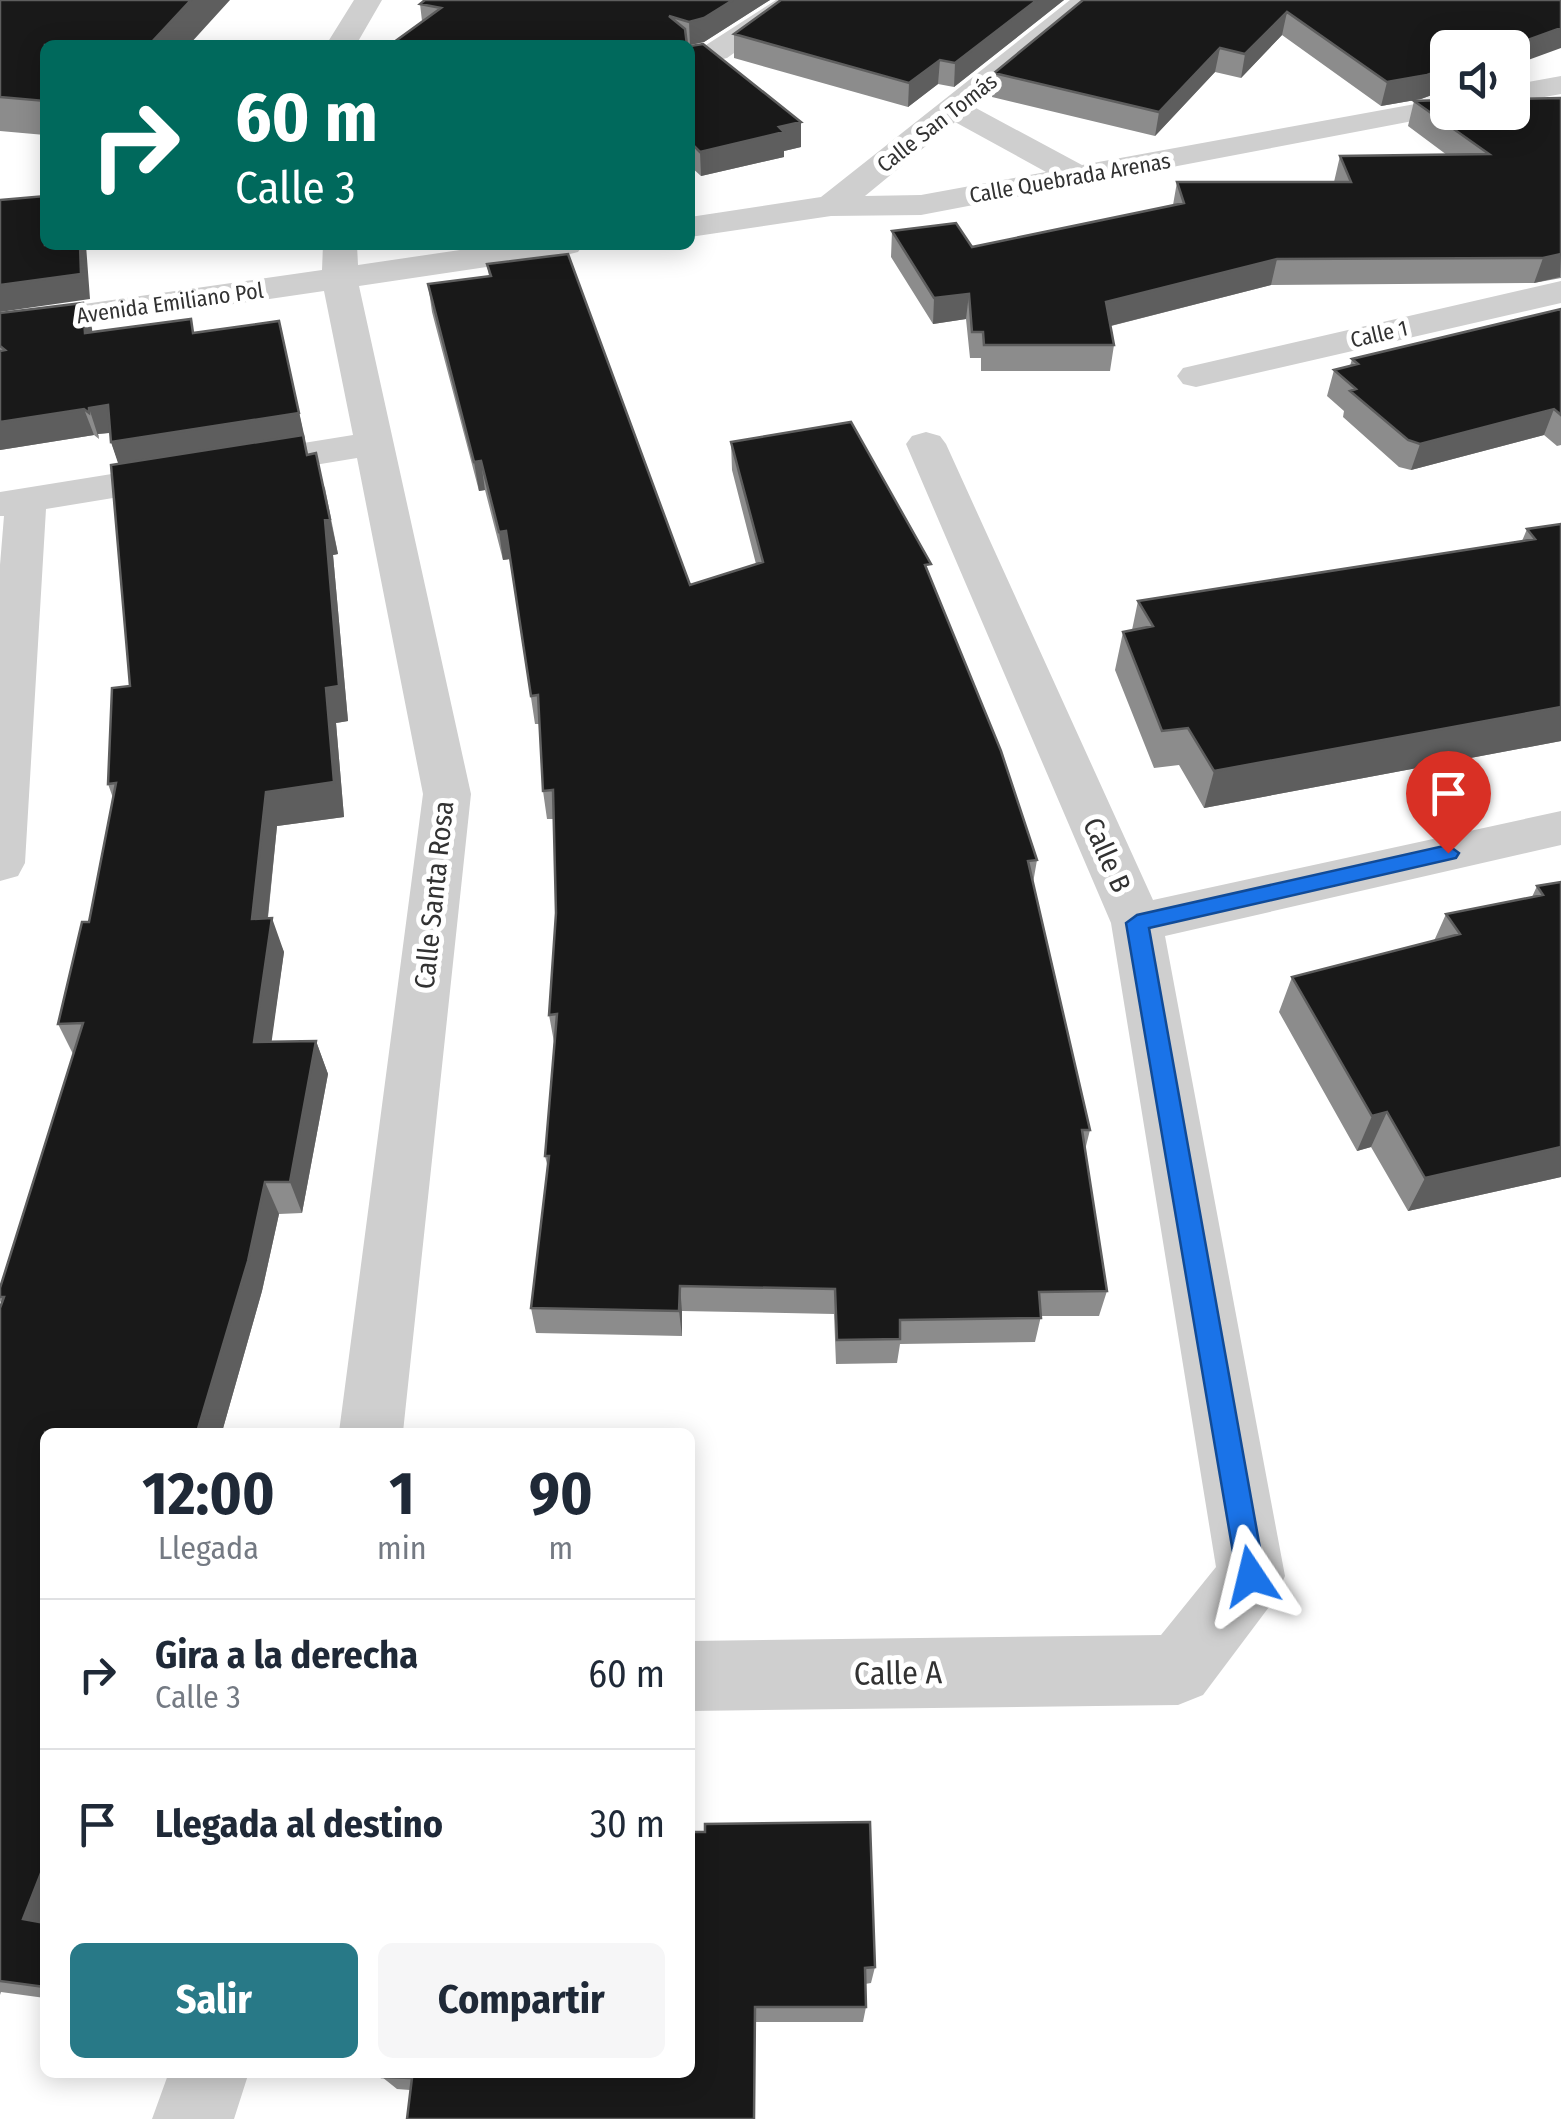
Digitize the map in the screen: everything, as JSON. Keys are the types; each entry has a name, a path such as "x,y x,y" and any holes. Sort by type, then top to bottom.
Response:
{"street":[{"path":"344,40 368,0"},
{"path":"695,57 716,52 795,0"},
{"name":"Calle San Tomás","path":"831,206 1088,0"},
{"path":"1530,91 1561,85"},
{"path":"956,109 1081,178"},
{"name":"Calle Quebrada Arenas","path":"695,226 831,206 921,204 1081,178 1430,110"},
{"path":"340,262 500,250"},
{"name":"Avenida Emiliano Pol","path":"0,327 340,262"},
{"name":"Calle Santa Rosa","path":"340,262 447,794 371,1428"},
{"name":"Calle 1","path":"1196,376 1561,292"},
{"path":"0,863 13,502 374,442"},
{"name":"Calle B","path":"926,444 1137,923 1251,1576 1178,1670 1106,1670"},
{"path":"1137,923 1561,828"},
{"name":"Calle A","path":"695,1676 1106,1670"},
{"path":"194,2119 207,2078"}],"building":[{"path":"0,0 191,0 154,40 40,40 40,101 0,97"},
{"path":"425,0 733,0 704,18 689,22 669,16 685,29 686,40 397,40 441,8 420,4"},
{"path":"781,0 1037,0 955,63 940,60 909,83 734,34"},
{"path":"1083,0 1561,0 1561,28 1530,39 1530,30 1430,30 1430,74 1387,82 1287,12 1245,54 1220,48 1159,112 994,73"},
{"path":"703,44 801,122 779,127 784,132 700,152 695,147 695,45"},
{"path":"1561,98 1561,254 1543,258 1277,259 1106,302 1114,345 984,345 983,332 972,332 969,294 934,298 892,231 956,223 972,247 1184,203 1177,182 1351,182 1340,156 1489,154 1455,130 1530,130 1530,99"},
{"path":"1414,101 1430,101 1430,112"},
{"path":"40,196 40,250 80,250 81,274 0,285 0,200"},
{"path":"568,254 690,585 763,562 731,442 851,422 931,564 925,565 1001,751 1037,860 1028,861 1090,1130 1082,1130 1107,1291 1039,1292 1041,1318 900,1320 900,1339 837,1340 835,1289 680,1286 679,1311 531,1308 549,1156 545,1156 557,1014 549,1015 556,913 553,790 543,791 538,695 531,696 506,531 499,532 481,461 474,462 428,284 491,276 487,264"},
{"path":"83,303 85,333 191,319 193,333 279,321 299,413 111,442 108,405 89,408 89,413 84,409 0,422 0,351 5,350 0,346 0,313"},
{"path":"1561,309 1561,415 1554,409 1420,444 1408,440 1350,391 1356,389 1334,370 1358,364 1352,359"},
{"path":"303,435 307,455 316,453 330,519 325,520 339,686 326,688 334,782 266,792 252,919 272,918 254,1042 316,1041 290,1182 265,1182 248,1261 198,1428 40,1428 40,1876 23,1919 40,1922 40,1986 0,1981 0,1308 4,1297 0,1297 0,1288 83,1023 58,1024 82,922 89,922 116,783 108,784 112,688 130,686 111,465"},
{"path":"1561,524 1561,707 1214,771 1188,728 1162,731 1123,632 1153,626 1138,601 1535,539 1527,529"},
{"path":"1561,882 1561,1147 1425,1178 1387,1112 1372,1116 1292,977 1460,934 1446,914 1543,895 1537,886"},
{"path":"870,1822 875,1967 865,1968 866,2007 755,2007 754,2119 407,2119 412,2078 695,2078 695,1832 705,1832 705,1824"}],"route":[{"path":"1251,1576 1137,923 1448,853"}]}
